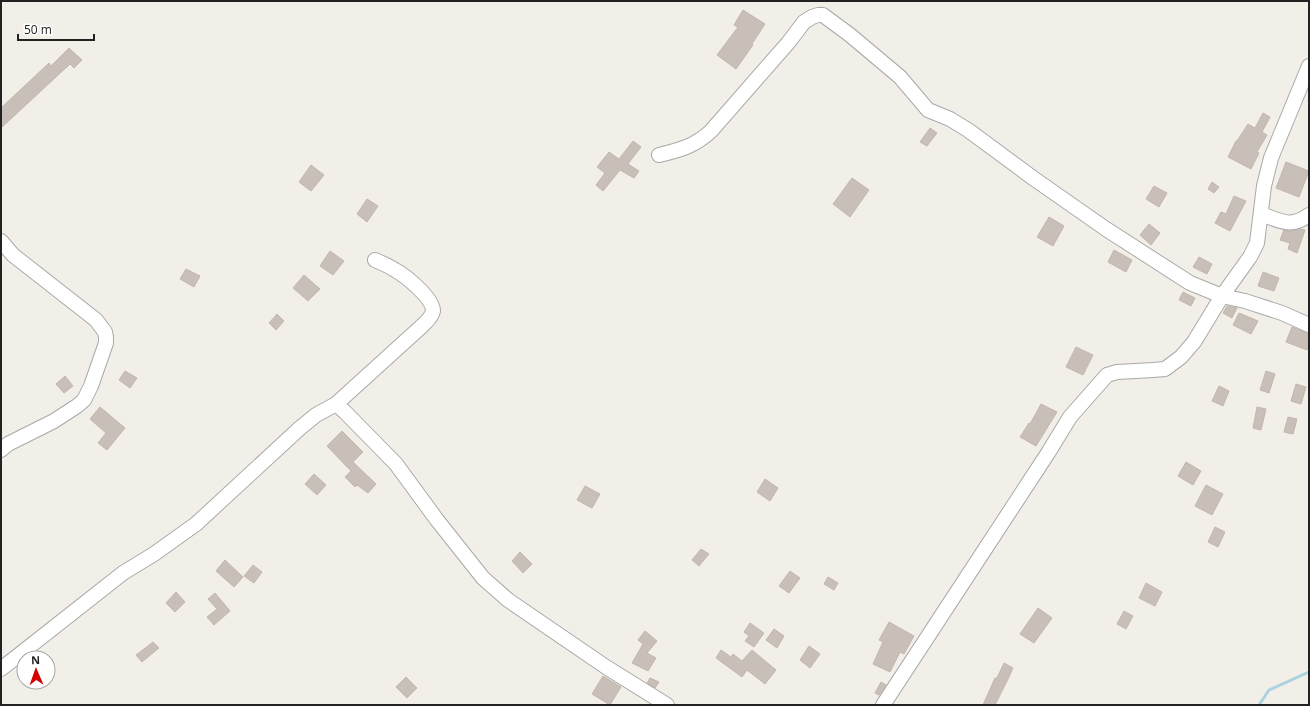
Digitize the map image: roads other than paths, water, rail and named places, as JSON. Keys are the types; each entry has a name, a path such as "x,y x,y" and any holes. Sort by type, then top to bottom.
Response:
{"street":[{"path":"660,156 691,146 711,132 783,49 804,22 812,17 823,15 850,35 900,78 928,110 950,119 968,130 1033,178 1190,283 1222,296 1245,301 1282,313 1309,325"},
{"path":"884,705 1070,418 1100,383 1112,373 1165,369 1181,357 1194,342 1222,296 1250,257 1257,243 1264,186 1271,158 1309,66"},
{"path":"1261,214 1279,222 1300,220 1309,216"},
{"path":"1,241 13,255 96,320 105,332 106,337 104,351 84,400 54,421 8,444 1,450"},
{"path":"1,669 123,573 154,554 196,524 300,428 316,415 336,404 422,326 433,311 425,296 395,269 375,260"},
{"path":"336,404 396,464 436,520 483,578 508,600 606,667 667,705"}],"waterway":[{"path":"1259,705 1269,690 1309,672"}]}
